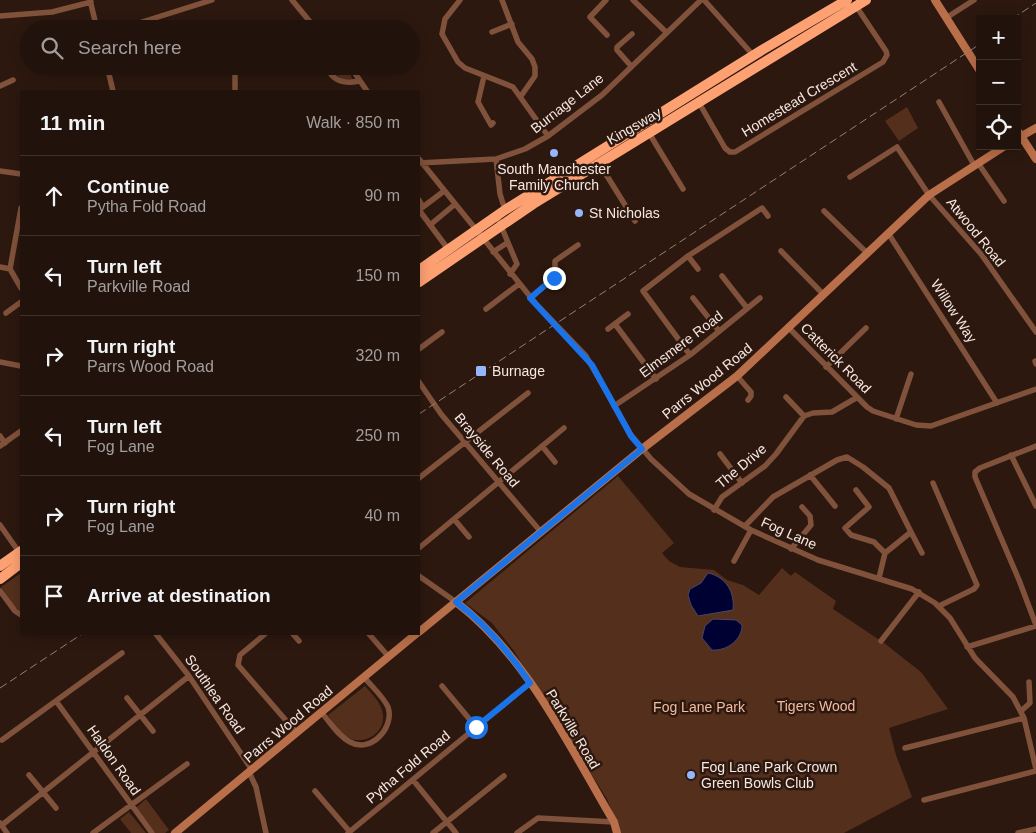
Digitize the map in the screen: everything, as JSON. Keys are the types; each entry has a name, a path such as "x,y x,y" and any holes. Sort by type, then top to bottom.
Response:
{"highway":[{"name":"Kingsway","path":"422,268 505,210 530,198 753,55 852,3 866,0"},
{"name":"Kingsway","path":"420,281 482,238 500,223 699,104 852,3"},
{"path":"474,230 481,231 500,223 530,198 552,192"},
{"path":"422,268 439,261 475,236 482,238"},
{"path":"0,566 20,553"},
{"path":"0,579 20,564"}],"street":[{"path":"149,20 212,0"},
{"path":"292,0 309,20"},
{"path":"502,0 518,42 532,59 535,67 535,76 521,96"},
{"path":"606,0 590,17 607,35"},
{"path":"633,0 666,32"},
{"path":"703,0 753,55"},
{"name":"Burnage Lane","path":"420,161 496,159 525,149 548,136 602,95 666,32 703,0"},
{"path":"934,0 976,65"},
{"path":"946,18 974,0"},
{"path":"0,16 52,12 90,1 95,20"},
{"path":"458,1 445,19 442,34 458,62 465,68 513,87 548,136"},
{"name":"Homestead Crescent","path":"694,92 725,148 734,152 882,62 887,55 886,51 852,3"},
{"path":"492,32 512,24"},
{"path":"631,66 617,50 617,47 632,34"},
{"path":"109,75 113,90"},
{"path":"235,75 235,90"},
{"path":"332,75 342,82 359,81"},
{"path":"355,75 366,90"},
{"path":"484,76 478,102 491,125 493,123"},
{"path":"0,86 13,80"},
{"path":"939,102 976,164 1004,201"},
{"path":"1021,134 1036,128"},
{"path":"649,133 683,189"},
{"path":"1021,138 1036,159"},
{"name":"Atwood Road","path":"850,177 897,147 929,195 981,254 1036,331"},
{"name":"Parrs Wood Road","path":"420,631 642,449 737,376 929,195 999,150"},
{"path":"496,159 505,210"},
{"name":"Fog Lane","path":"420,162 530,298 586,356 631,436 681,488 714,510 791,549 918,592 939,606 950,618 967,647 984,668 1008,690 1021,711 1033,743 1036,770"},
{"path":"599,163 635,221"},
{"path":"0,171 20,174"},
{"path":"420,209 444,191"},
{"path":"420,202 423,207"},
{"path":"430,225 454,205"},
{"path":"690,355 643,291 688,256 762,208 768,216"},
{"path":"420,211 448,249"},
{"path":"824,211 867,253"},
{"path":"500,223 517,264 510,274"},
{"path":"20,224 10,269 20,286"},
{"name":"Willow Way","path":"888,233 997,403"},
{"path":"493,252 507,243"},
{"path":"530,298 555,276 556,260 578,245"},
{"path":"780,251 823,294"},
{"path":"688,256 698,269"},
{"path":"0,268 10,269"},
{"path":"722,276 747,308"},
{"path":"486,309 519,284"},
{"path":"693,298 719,331"},
{"name":"Elmsmere Road","path":"614,406 656,380 690,355 760,298"},
{"path":"6,313 20,303"},
{"path":"608,329 628,314"},
{"path":"615,324 656,380"},
{"name":"Catterick Road","path":"788,327 856,398 873,411 928,427 1036,389"},
{"path":"826,368 866,328"},
{"path":"420,348 442,332"},
{"path":"0,362 20,366"},
{"path":"896,419 911,374"},
{"path":"737,376 751,392 752,396 748,400"},
{"name":"Brayside Road","path":"420,383 441,414 541,532"},
{"path":"420,477 528,393"},
{"path":"786,397 804,416 813,413 831,412 856,398"},
{"name":"The Drive","path":"714,510 722,497 742,483 776,454 791,430 804,416"},
{"path":"420,547 564,428"},
{"path":"0,436 2,444 20,432"},
{"path":"542,446 555,462"},
{"path":"967,647 1036,626 975,474 980,468 1036,446"},
{"path":"720,454 742,483"},
{"path":"1011,455 1036,506"},
{"path":"734,561 748,528 773,497 837,460 847,457 855,461 888,488 922,553"},
{"path":"810,475 835,506"},
{"path":"933,484 978,585 974,589 939,606"},
{"path":"856,490 869,507 845,528 850,535 874,542 885,553"},
{"path":"791,549 811,525 810,516 802,507"},
{"path":"454,518 469,537"},
{"path":"0,525 20,551"},
{"path":"879,578 885,553 911,532"},
{"path":"420,577 456,602"},
{"path":"0,591 12,608 20,614"},
{"path":"881,641 918,592"},
{"name":"Parkville Road","path":"456,602 489,631 511,655 614,822 617,833"},
{"name":"Southlea Road","path":"157,635 189,676 250,771 256,786 266,833"},
{"path":"264,635 240,654 238,665 296,732"},
{"path":"294,635 299,641"},
{"path":"371,635 388,656"},
{"name":"Parrs Wood Road","path":"175,833 415,635"},
{"path":"2,740 122,653"},
{"path":"7,833 1,824 189,676"},
{"path":"321,712 343,738 352,743 366,744 377,739 389,724 390,714 387,704 364,676"},
{"path":"1021,711 1030,703 1029,682"},
{"name":"Pytha Fold Road","path":"349,832 530,683"},
{"path":"442,686 476,727"},
{"path":"126,698 154,731"},
{"name":"Haldon Road","path":"56,701 152,833"},
{"path":"905,748 1024,718"},
{"path":"93,833 187,764"},
{"path":"924,800 1036,770"},
{"path":"29,775 56,808"},
{"path":"433,833 504,776"},
{"path":"413,780 456,833"},
{"path":"315,791 349,832"},
{"path":"517,833 538,818 614,822"},
{"path":"1018,833 1036,829"}],"green space":[{"path":"337,75 350,75 353,80 341,79"},
{"path":"907,107 918,128 899,141 885,121"},
{"name":"Fog Lane Park","path":"618,476 674,543 662,553 669,561 680,567 714,570 727,580 743,585 759,595 782,568 791,576 795,572 836,601 833,609 884,643 921,672 948,709 889,728 896,755 912,797 844,833 620,833 607,799 514,651 492,623 465,603"},
{"path":"20,574 20,611 14,606 1,587"},
{"path":"365,686 381,707 383,722 371,737 358,740 351,739 340,732 328,715"},
{"path":"146,799 169,830 165,833 155,833 136,808"},
{"path":"129,812 146,833 131,833 120,819"}],"shaded area":[{"path":"708,573 720,578 728,586 731,591 733,610 698,616 691,605 688,595 690,589 701,583"},
{"path":"713,619 736,620 742,625 739,635 733,644 723,649 712,650 702,638 705,626"}],"railway":[{"path":"1018,15 1036,3"},
{"path":"420,413 976,47"},
{"path":"0,688 80,635"}],"place":[{"name":"South Manchester Family Church","path":"554,153"},
{"name":"St Nicholas","path":"579,213"},
{"name":"Burnage","path":"481,371"},
{"name":"Fog Lane Park Crown Green Bowls Club","path":"691,775"}],"route":[{"path":"476,727 530,683 511,655 476,618 456,602 642,449 631,436 592,365 530,298 554,278"}],"park label":[{"name":"Tigers Wood","path":"816,706"}]}
